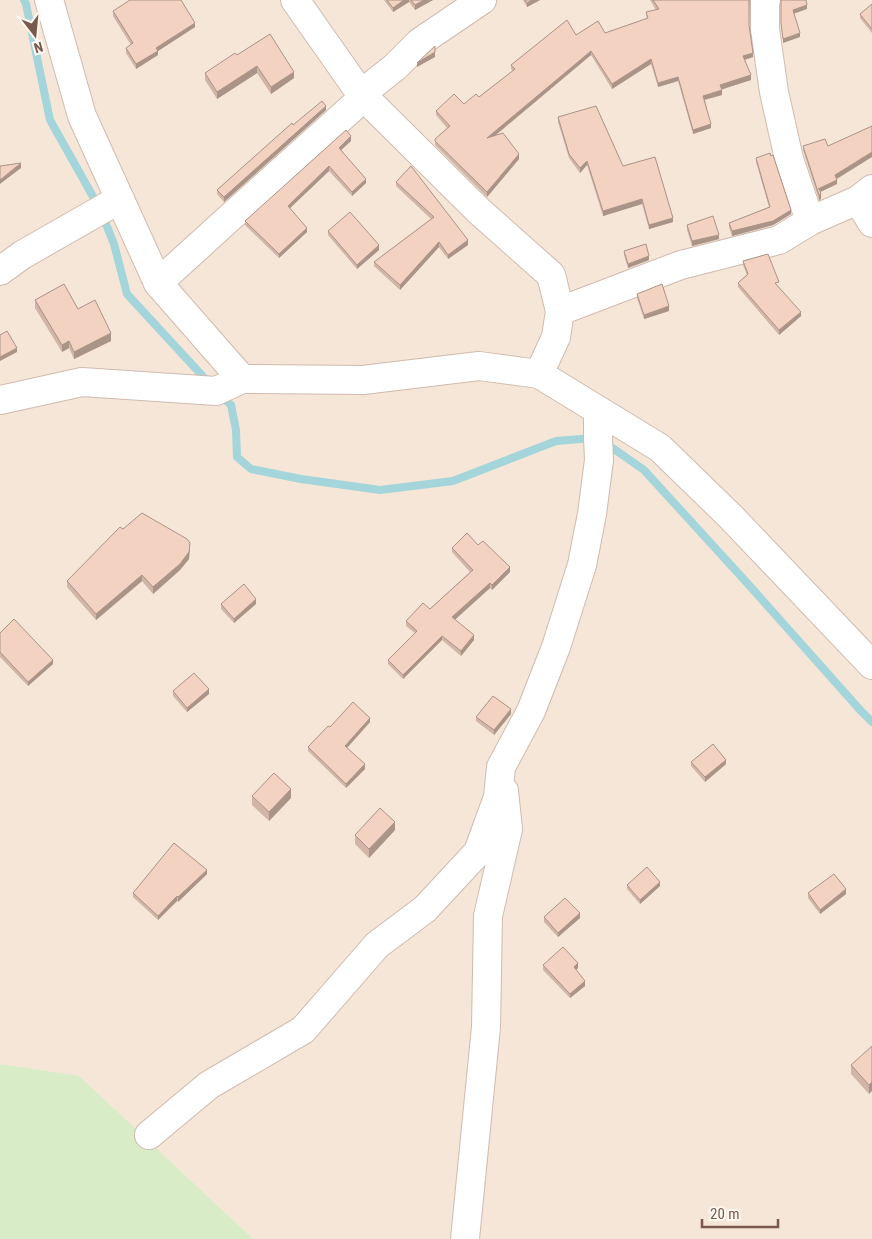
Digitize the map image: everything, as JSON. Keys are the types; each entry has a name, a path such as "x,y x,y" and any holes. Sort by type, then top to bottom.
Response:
{"street":[{"path":"49,0 82,116 158,283 242,379"},
{"path":"296,0 362,96 479,210 551,275 560,311 556,337 539,374"},
{"path":"158,283 420,42 482,0"},
{"path":"766,0 765,29 774,92 789,159 810,221"},
{"path":"560,311 681,266 779,240 810,221 865,194 872,223"},
{"path":"0,271 22,255 120,199"},
{"path":"0,400 82,382 216,391 242,379 364,380 479,366 539,374 660,448 730,517 872,665"},
{"path":"150,1135 209,1085 303,1030 376,945 425,909 478,852 498,797 501,767 531,711 556,647 582,566 592,514 599,460 598,411"},
{"path":"465,1239 486,1027 488,916 508,829 501,767"}],"shaded area":[{"path":"0,0 872,0 872,1239 253,1239 79,1077 0,1064"}],"green space":[{"path":"0,1064 79,1076 253,1239 0,1239"}],"building":[{"path":"130,0 181,0 195,23 156,48 158,51 136,64 126,48 133,43 113,11"},
{"path":"387,0 404,0 393,8"},
{"path":"411,0 424,0 415,5"},
{"path":"653,0 749,0 749,25 753,53 743,56 751,75 720,85 722,90 703,96 711,124 693,130 678,77 658,83 651,59 612,84 591,51 487,138 503,133 519,154 487,192 435,141 450,126 436,111 454,94 464,104 476,94 479,97 515,69 511,65 567,20 576,35 598,21 605,33 648,18 646,12 659,9"},
{"path":"781,0 806,0 807,5 793,10 800,33 783,39 781,23"},
{"path":"872,4 872,29 860,14"},
{"path":"270,34 294,72 271,87 257,66 217,92 205,73 235,53 237,55"},
{"path":"435,46 435,52 417,63"},
{"path":"322,101 326,106 224,197 217,190 292,123 293,125"},
{"path":"596,106 623,166 655,157 673,218 649,225 642,199 603,211 587,161 580,168 569,154 558,117"},
{"path":"872,126 872,152 835,175 837,180 819,188 821,194 819,195 803,146 825,139 828,146"},
{"path":"346,130 351,136 339,148 366,179 352,192 329,166 288,206 307,228 279,254 245,221"},
{"path":"770,153 771,156 773,155 791,210 773,221 732,231 729,223 770,207 756,158"},
{"path":"21,163 0,180 0,166"},
{"path":"411,166 468,240 448,255 439,242 400,285 374,262 434,217 396,182"},
{"path":"350,212 379,245 357,265 328,231"},
{"path":"713,216 719,235 692,241 687,225"},
{"path":"646,244 649,256 628,264 624,251"},
{"path":"768,254 779,282 775,283 801,312 779,330 738,283 748,274 743,261"},
{"path":"64,284 78,309 95,300 111,333 74,352 69,341 62,345 35,300"},
{"path":"662,284 669,306 644,315 637,294"},
{"path":"7,331 17,348 0,357 0,335"},
{"path":"142,513 187,539 190,543 189,552 180,564 153,587 142,575 96,614 67,581 120,527 123,529"},
{"path":"467,533 478,545 483,541 510,567 492,585 490,583 452,617 474,635 461,651 442,636 403,675 388,660 417,631 406,621 423,603 430,609 473,570 452,548"},
{"path":"244,584 256,599 234,619 221,604"},
{"path":"14,619 53,660 28,682 0,652 0,633"},
{"path":"194,673 209,689 187,708 173,691"},
{"path":"493,696 511,709 494,730 476,717"},
{"path":"353,702 370,718 345,746 365,764 346,784 308,747"},
{"path":"713,744 726,760 705,777 691,762"},
{"path":"274,773 291,789 269,812 252,796"},
{"path":"380,808 395,822 369,849 355,835"},
{"path":"174,843 207,870 177,896 158,916 133,893"},
{"path":"647,867 660,882 640,900 627,885"},
{"path":"834,874 846,889 820,910 808,893"},
{"path":"565,898 580,913 558,933 544,917"},
{"path":"563,947 578,963 574,967 585,981 570,994 543,965"},
{"path":"872,1046 872,1082 869,1085 851,1065"}],"waterway":[{"path":"24,0 50,120 100,209 114,244 127,294 209,383"},
{"path":"220,395 231,405 236,430 237,457 251,469 301,479 380,490 453,481 556,441 594,438"},
{"path":"604,442 644,470 872,722"}]}
